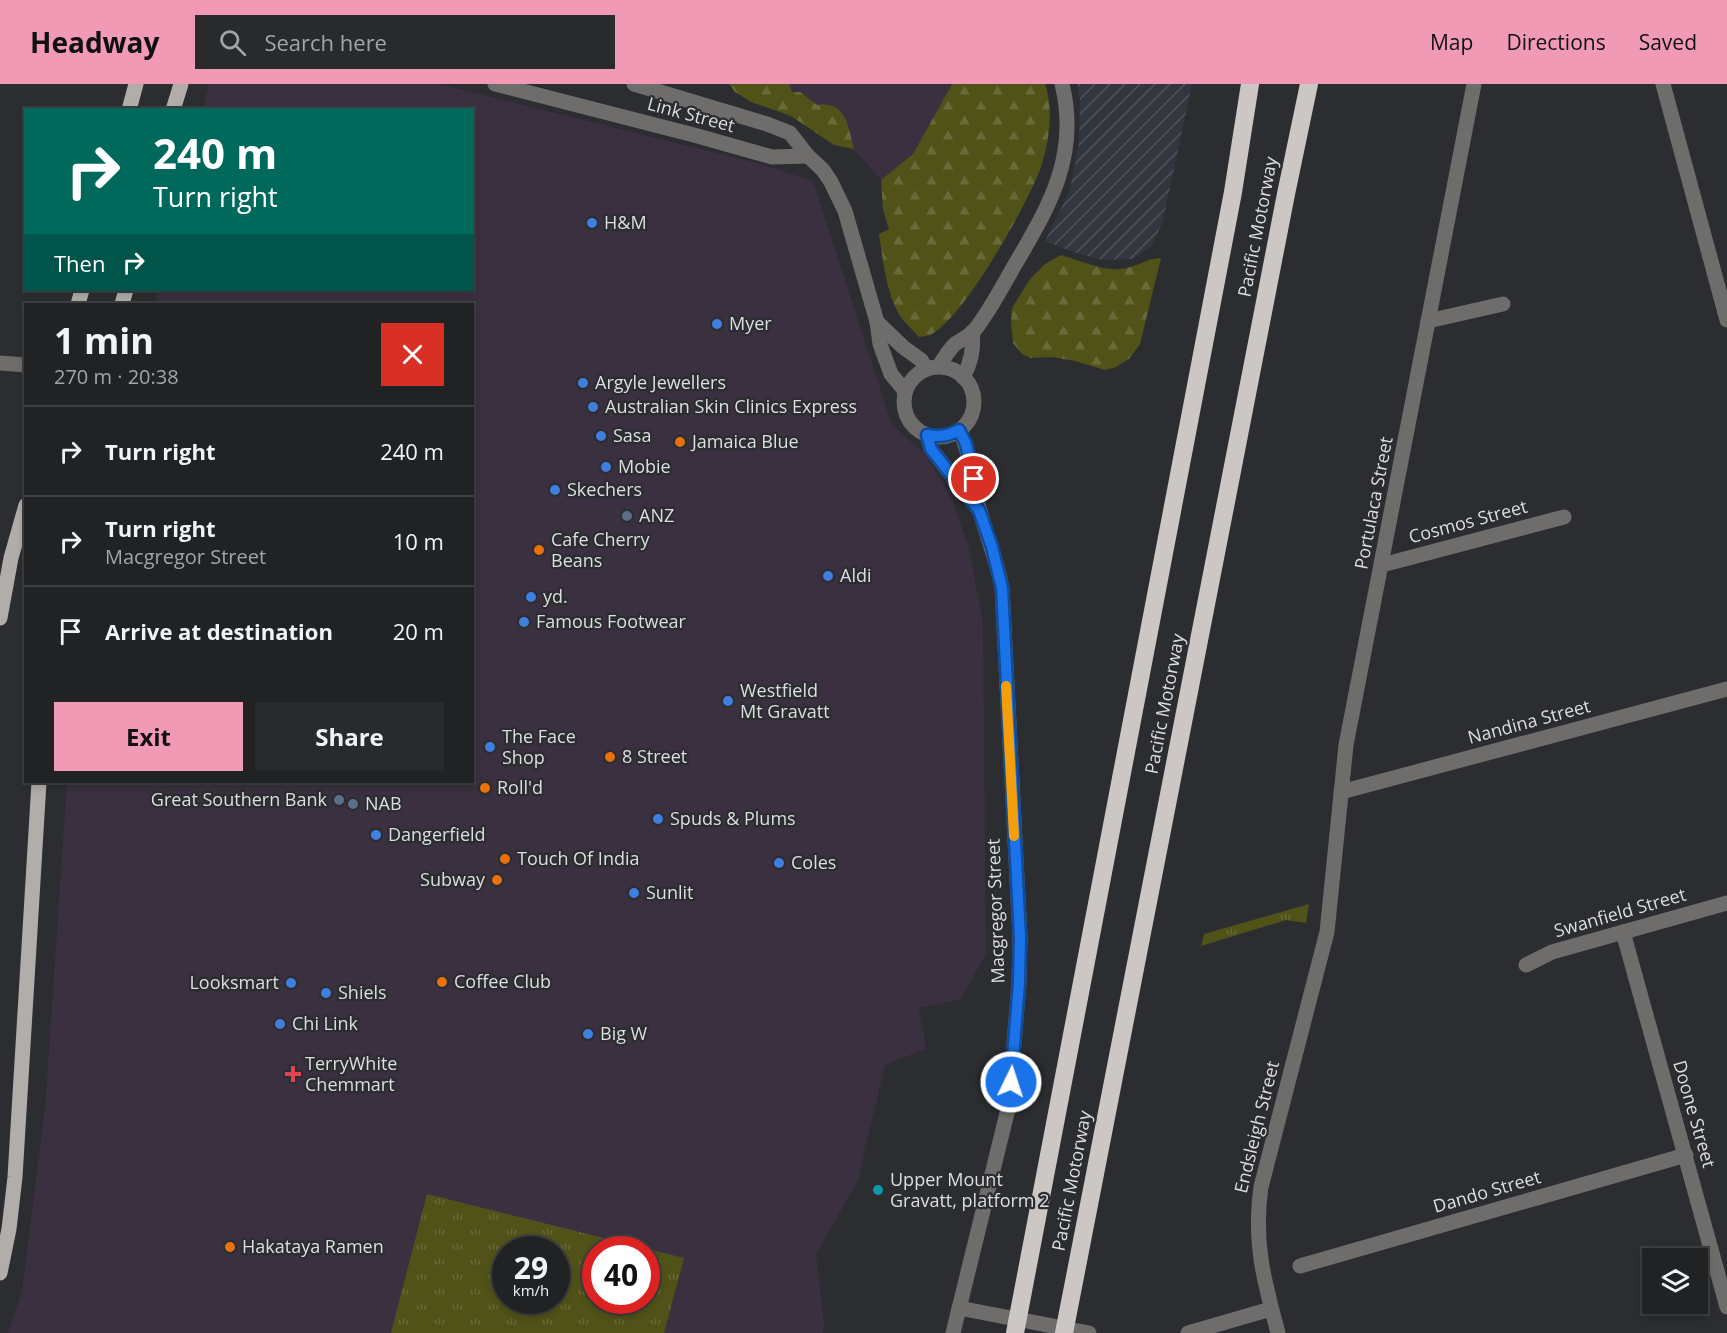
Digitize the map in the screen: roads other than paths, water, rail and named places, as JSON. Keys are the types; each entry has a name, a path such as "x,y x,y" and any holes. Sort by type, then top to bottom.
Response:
{"highway":[{"name":"Pacific Motorway","path":"1015,1333 1233,192 1250,84"},
{"name":"Pacific Motorway","path":"1064,1333 1309,84"}],"main road":[{"path":"130,108 136,84"},
{"path":"174,108 181,84"},
{"path":"0,618 11,558 24,512"},
{"path":"0,1273 9,1229 15,1177 39,783"}],"street":[{"name":"Link Street","path":"495,84 772,157 808,156"},
{"name":"Link Street","path":"634,84 790,133 808,156 823,170 840,198 877,322 880,344 891,374 905,391"},
{"path":"933,368 956,371 969,384 974,403 967,423 949,435 938,437 927,435 910,422 905,413 905,391 910,382 933,368 972,332 990,308 1045,214 1060,177 1067,141 1066,99 1062,84"},
{"name":"Portulaca Street","path":"1327,932 1346,745 1474,84"},
{"path":"1663,84 1727,320"},
{"path":"1428,321 1503,304"},
{"name":"Link Street","path":"877,322 903,347 933,368"},
{"path":"963,377 974,346 972,332"},
{"path":"12,364 24,375"},
{"name":"Macgregor Street","path":"953,1333 1009,1105 1019,972 1018,893 1002,588 995,557 979,510 966,444 959,430"},
{"name":"Macgregor Street","path":"927,435 931,449 979,510"},
{"name":"Cosmos Street","path":"1382,565 1564,517"},
{"name":"Nandina Street","path":"1341,792 1727,689"},
{"name":"Swanfield Street","path":"1526,965 1552,952 1727,903"},
{"name":"Endsleigh Street","path":"1278,1333 1260,1261 1257,1214 1261,1187 1327,932"},
{"name":"Doone Street","path":"1623,932 1727,1307"},
{"name":"Dando Street","path":"1299,1266 1686,1155"},
{"path":"959,1308 1089,1333"},
{"path":"1188,1333 1271,1309"}],"place":[{"name":"H&M","path":"592,223"},
{"name":"Myer","path":"717,324"},
{"name":"Argyle Jewellers","path":"583,383"},
{"name":"Australian Skin Clinics Express","path":"593,407"},
{"name":"Sasa","path":"601,436"},
{"name":"Jamaica Blue","path":"680,442"},
{"name":"Mobie","path":"606,467"},
{"name":"Skechers","path":"555,490"},
{"name":"ANZ","path":"627,516"},
{"name":"Cafe Cherry Beans","path":"539,550"},
{"name":"Aldi","path":"828,576"},
{"name":"yd.","path":"531,597"},
{"name":"Famous Footwear","path":"524,622"},
{"name":"Westfield Mt Gravatt","path":"728,701"},
{"name":"The Face Shop","path":"490,747"},
{"name":"8 Street","path":"610,757"},
{"name":"Roll'd","path":"485,788"},
{"name":"Great Southern Bank","path":"339,800"},
{"name":"NAB","path":"353,804"},
{"name":"Spuds & Plums","path":"658,819"},
{"name":"Dangerfield","path":"376,835"},
{"name":"Touch Of India","path":"505,859"},
{"name":"Coles","path":"779,863"},
{"name":"Subway","path":"497,880"},
{"name":"Sunlit","path":"634,893"},
{"name":"Coffee Club","path":"442,982"},
{"name":"Looksmart","path":"291,983"},
{"name":"Shiels","path":"326,993"},
{"name":"Chi Link","path":"280,1024"},
{"name":"Big W","path":"588,1034"},
{"name":"TerryWhite Chemmart","path":"293,1074"},
{"name":"Upper Mount Gravatt, platform 2","path":"878,1190"},
{"name":"Hakataya Ramen","path":"230,1247"}]}
